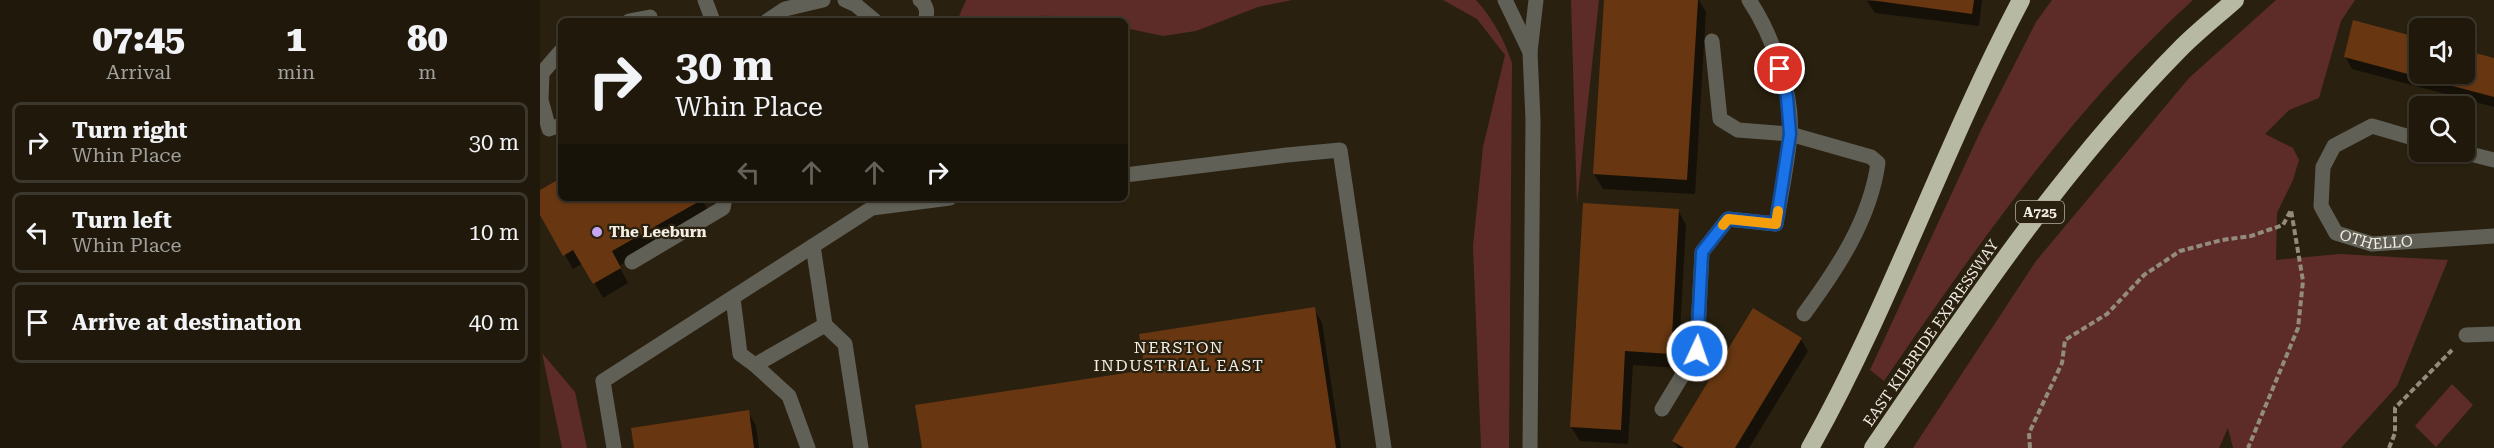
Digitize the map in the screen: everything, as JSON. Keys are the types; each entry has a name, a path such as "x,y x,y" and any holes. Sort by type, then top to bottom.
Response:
{"highway":[{"path":"1810,448 1872,328 2020,0"},
{"name":"EAST KILBRIDE EXPRESSWAY","path":"1873,448 1999,264 2065,180 2182,48 2235,0"}],"street":[{"path":"705,0 712,18"},
{"path":"769,18 783,4 823,0"},
{"path":"845,0 856,5 871,18"},
{"path":"920,0 924,3 927,18"},
{"path":"1505,0 1530,52"},
{"path":"1530,448 1533,120 1530,52 1536,0"},
{"path":"1662,409 1697,351 1702,252 1728,219 1776,224 1790,134 1787,97 1768,37 1749,0"},
{"path":"644,18 650,17"},
{"path":"1712,41 1720,119 1737,130 1790,134 1871,157 1878,163 1864,213 1838,268 1804,314"},
{"path":"558,54 542,73 541,100 549,129 558,126"},
{"name":"OTHELLO","path":"2409,137 2372,126 2334,146 2323,167 2321,206 2337,233 2372,244 2494,236"},
{"path":"1128,175 1340,150 1384,448"},
{"path":"2475,155 2494,160"},
{"path":"632,262 723,208 724,201"},
{"path":"614,448 603,381 872,208 927,201"},
{"path":"813,246 825,325 845,344 861,448"},
{"path":"733,298 740,354 789,396 808,448"},
{"path":"755,365 825,325"},
{"path":"2466,334 2494,334"}],"path":[{"path":"2030,448 2029,433 2062,363 2066,340 2107,314 2144,275 2180,250 2251,236 2283,225 2291,210 2303,281 2298,328 2248,448"},
{"path":"2389,448 2395,433 2396,408 2466,334"}],"shaded area":[{"path":"966,0 1292,0 1258,7 1196,31 1163,36 1128,29 1128,18 1038,16 958,18"},
{"path":"1443,0 1476,0 1488,14 1512,63 1509,448 1481,448 1473,246 1483,147 1505,55 1477,19"},
{"path":"1571,0 1599,0 1577,204"},
{"path":"2052,0 2193,0 2106,87 2066,133 1990,230 1884,381 1870,370 1981,130 2036,22"},
{"path":"2276,0 2355,0 2341,21 2319,98 2289,110 2265,134 2293,148 2299,160 2293,180 2277,213 2276,260 2339,254 2448,260 2397,386 2341,448 2233,448 2228,428 2219,448 1913,448 2036,261 2189,78"},
{"path":"542,353 575,392 587,448 562,448"},
{"path":"2452,384 2473,405 2436,447 2415,426"}],"building":[{"path":"1604,0 1698,0 1687,180 1593,174"},
{"path":"1870,0 1974,0 1972,14"},
{"path":"2353,20 2409,35 2409,74 2344,57"},
{"path":"2475,53 2494,58 2494,97 2445,84 2475,84"},
{"name":"The Leeburn","path":"558,180 558,201 700,201 612,251 621,268 593,284 573,250 563,256 540,215 540,190"},
{"path":"1583,203 1679,209 1671,354 1625,351 1621,430 1570,427"},
{"path":"1315,307 1336,448 922,448 915,405 1145,370 1139,334"},
{"path":"1753,308 1802,338 1735,448 1684,448 1672,441"},
{"path":"749,410 754,448 634,448 631,428"}],"slow traffic":[{"path":"1723,225 1728,219 1776,224 1778,211"}],"place":[{"name":"The Leeburn","path":"597,232"}],"district":[{"name":"NERSTON INDUSTRIAL EAST","path":"1179,356"}],"route":[{"path":"1697,351 1702,252 1728,219 1776,224 1790,134 1787,97 1780,69"}]}
